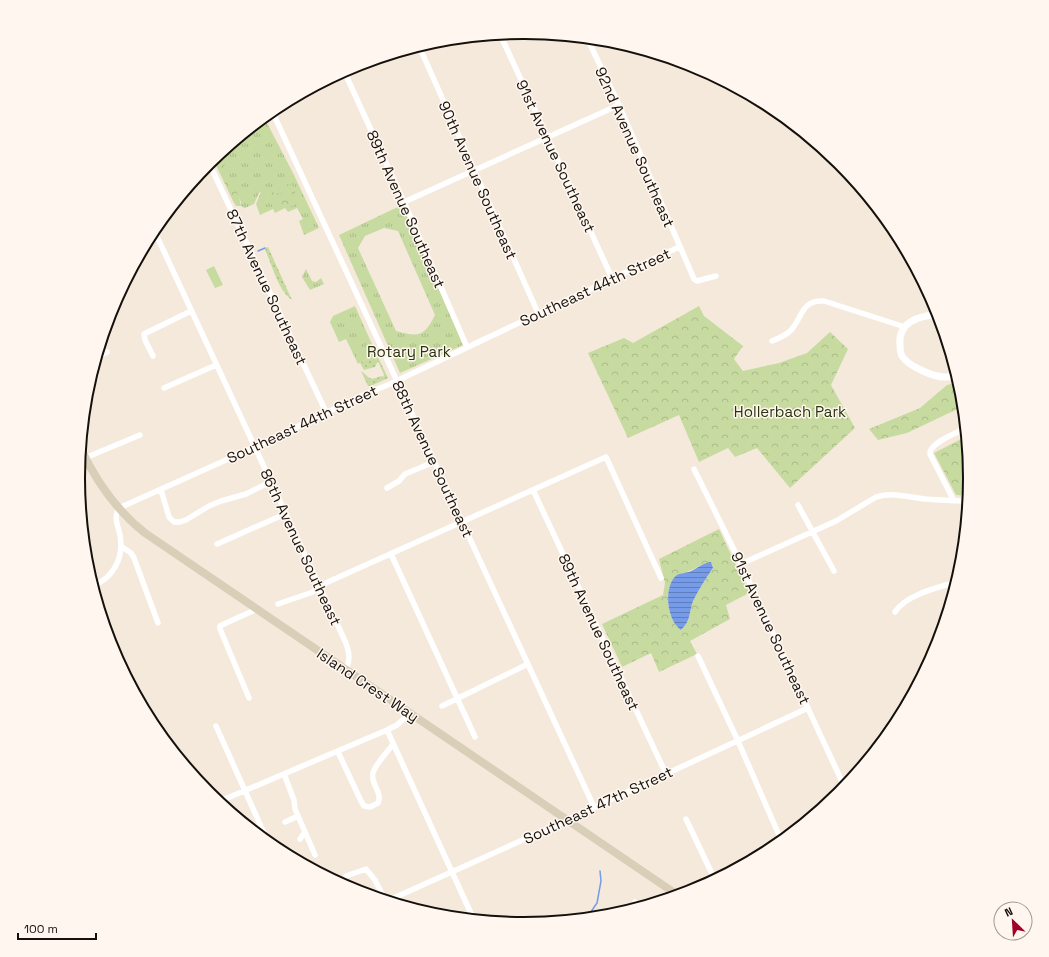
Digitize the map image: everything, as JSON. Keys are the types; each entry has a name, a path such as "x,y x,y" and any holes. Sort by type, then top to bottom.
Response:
{"main road":[{"name":"Island Crest Way","path":"86,459 98,480 119,508 134,524 150,537 673,892"}],"street":[{"name":"91st Avenue Southeast","path":"503,40 612,278"},
{"name":"92nd Avenue Southeast","path":"590,44 694,278 698,281 716,276"},
{"name":"90th Avenue Southeast","path":"421,51 538,313"},
{"name":"89th Avenue Southeast","path":"346,76 404,202 467,347"},
{"path":"404,202 618,105"},
{"name":"88th Avenue Southeast","path":"275,117 594,807"},
{"name":"87th Avenue Southeast","path":"213,170 326,412"},
{"name":"86th Avenue Southeast","path":"157,237 348,649 349,664 346,670"},
{"name":"Southeast 44th Street","path":"119,508 162,490 326,412 396,381 679,247"},
{"path":"772,341 788,333 795,326 806,307 817,300 905,327"},
{"path":"153,356 145,340 144,334 192,311"},
{"path":"933,315 915,319 905,327 900,335 899,341 901,352 905,360 915,367 938,376 952,376"},
{"path":"164,388 216,365"},
{"path":"954,500 929,451 930,448 937,443 961,431"},
{"path":"86,458 140,435"},
{"path":"278,604 310,593 319,587 606,457 661,578"},
{"path":"388,488 399,481 405,474 434,462"},
{"name":"91st Avenue Southeast","path":"694,469 741,564 843,781"},
{"path":"162,490 169,518 174,522 180,522 209,506 246,494 270,482"},
{"name":"89th Avenue Southeast","path":"533,490 666,774"},
{"path":"741,564 813,532 849,514 871,499 884,495 894,494 924,499 963,501"},
{"path":"798,505 810,530 813,532 834,571"},
{"path":"98,583 104,580 115,569 119,561 121,546 116,519 119,508"},
{"path":"217,544 285,514"},
{"path":"121,546 134,558 158,623"},
{"path":"391,554 476,737"},
{"path":"895,612 897,608 910,598 951,584"},
{"path":"249,698 220,626 257,609"},
{"path":"698,656 738,741 779,836"},
{"path":"442,706 528,664"},
{"name":"Southeast 47th Street","path":"393,898 567,820 808,708"},
{"path":"225,799 387,730 397,725 410,713"},
{"path":"216,726 263,832"},
{"path":"387,730 472,914"},
{"path":"338,752 361,801 364,806 370,806 378,803 380,800 380,796 373,779 373,772 393,744"},
{"path":"284,774 294,800 295,809 315,855"},
{"path":"285,822 298,816"},
{"path":"686,819 713,876"},
{"path":"300,839 305,832"},
{"path":"346,876 366,869 375,880 383,895"}],"green space":[{"path":"267,123 319,228 304,235 299,221 303,219 297,208 288,212 285,208 275,213 273,209 260,215 256,204 261,192 259,193 254,204 245,208 241,206 241,202 219,163 235,148"},
{"path":"222,160 239,197 241,206 236,206 216,166"},
{"path":"288,184 293,186 296,192 291,195 296,204 289,207 270,204 268,195 271,192 280,194 284,192 285,186"},
{"name":"Rotary Park","path":"402,205 463,345 400,373 339,235","holes":["384,228 398,231 435,315 428,328 420,334 410,334 396,331 358,248 365,236"]},
{"path":"268,247 292,300 287,296 276,278 266,252 265,248"},
{"path":"214,266 223,285 215,288 206,270"},
{"path":"306,269 312,281 316,282 321,278 324,284 310,290 302,277"},
{"path":"355,306 376,353 358,364 346,339 339,342 330,322 333,316"},
{"name":"Hollerbach Park","path":"699,306 704,316 743,346 734,359 743,371 779,363 807,353 830,332 848,349 831,385 855,428 790,488 757,448 735,457 728,448 699,462 679,415 628,438 588,353 624,338 633,343"},
{"path":"376,353 388,378 368,386 361,371 371,379 381,376 383,377 384,375 378,361 375,367 364,370 360,363"},
{"path":"954,383 958,409 907,433 878,440 869,429 920,408 947,385"},
{"path":"962,439 963,496 956,495 934,453"},
{"path":"719,529 749,593 726,605 730,619 690,641 697,654 659,672 651,653 622,667 602,624 663,595 665,583 659,559","holes":["711,562 713,568 695,597 687,623 681,630 670,614 668,599 670,585 673,579 678,574 687,572 703,564"]}],"water":[{"path":"711,562 713,568 695,597 687,623 681,630 670,614 668,599 670,585 675,576 681,573 689,572"}],"waterway":[{"path":"258,251 265,248"},
{"path":"590,913 597,903 601,881 600,871"}]}
